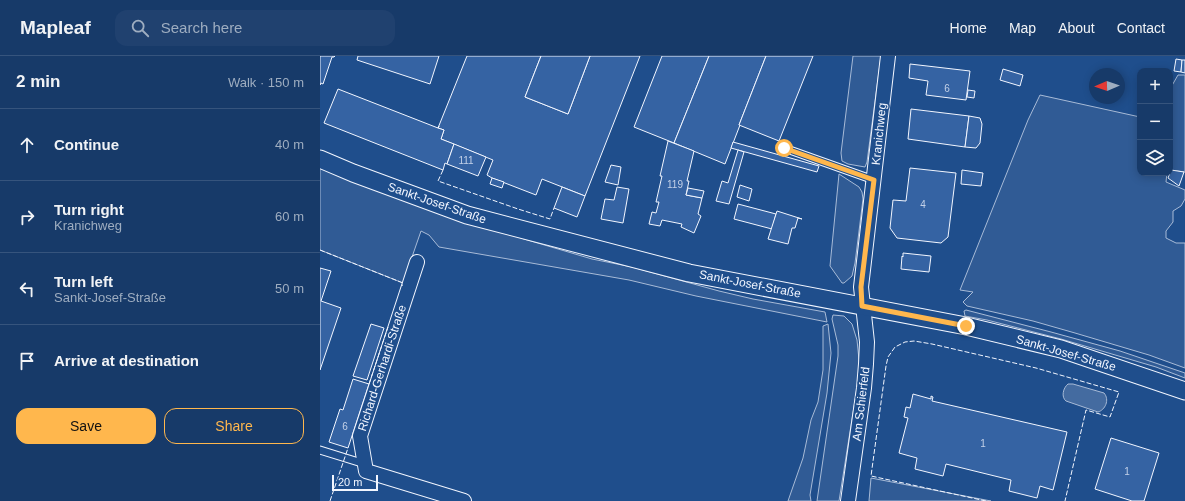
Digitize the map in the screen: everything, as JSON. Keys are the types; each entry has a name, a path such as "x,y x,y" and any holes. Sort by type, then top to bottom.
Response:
{"street":[{"name":"Kranichweg","path":"862,306 861,287 888,56"},
{"name":"Sankt-Josef-Straße","path":"320,159 353,173 467,215 689,273 966,326 1061,349 1185,391"},
{"name":"Richard-Gerhardi-Straße","path":"365,464 360,436 417,262"},
{"name":"Am Schierfeld","path":"848,501 866,364 867,342 862,306"},
{"path":"365,464 366,470 464,501"}],"lane":[{"path":"784,148 874,180"},
{"path":"320,450 365,464"}],"shaded area":[{"path":"853,56 881,56 867,162 865,167 848,164 842,161 841,153"},
{"path":"1178,75 1185,75 1185,172 1173,170 1173,84"},
{"path":"1040,95 1137,116 1137,176 1167,176 1166,182 1185,190 1185,199 1181,206 1173,211 1173,222 1166,231 1166,238 1176,243 1185,243 1185,368 1149,355 1033,321 967,306 963,302 973,292 960,290 1028,120"},
{"path":"320,163 524,239 592,259 632,267 719,291 753,299 825,312 827,322 696,296 629,280 439,247 429,235 421,231 403,283 320,250"},
{"path":"839,174 859,187 862,192 863,199 855,263 852,276 844,283 842,283 830,266"},
{"path":"966,310 1120,351 1185,373 1185,378 1156,367 1061,339 987,320 965,316 964,311"},
{"path":"833,315 844,316 852,324 857,340 859,375 839,501 817,501 838,356 838,345 832,319"},
{"path":"828,324 831,353 827,393 810,495 811,501 788,501 803,458 811,420 818,402 823,370 823,326"},
{"path":"1068,384 1073,384 1104,393 1107,399 1105,407 1098,412 1066,401 1064,399 1063,392"},
{"path":"871,478 991,501 869,501"}],"building":[{"path":"320,56 335,56 332,57 323,84 321,83 320,85"},
{"path":"358,56 439,56 430,84 357,60"},
{"path":"467,56 541,56 525,97 568,114 590,56 640,56 585,196 542,179 536,195 492,178 487,175 493,160 441,139 444,130 438,128"},
{"path":"541,56 590,56 568,114 525,97"},
{"path":"662,56 709,56 674,143 634,127"},
{"path":"709,56 766,56 725,164 674,143"},
{"path":"766,56 813,56 779,141 739,125"},
{"path":"1176,59 1182,60 1181,72 1174,71"},
{"path":"1182,60 1185,60 1185,73 1181,72"},
{"path":"910,64 970,71 966,100 926,95 928,81 909,78"},
{"path":"1003,69 1023,75 1020,86 1000,80"},
{"path":"338,89 444,130 441,139 454,144 447,164 445,163 443,170 324,123"},
{"path":"968,90 975,91 974,98 967,97"},
{"path":"911,109 969,116 965,147 908,139"},
{"path":"969,116 980,118 982,124 980,143 976,148 965,147"},
{"path":"668,141 694,151 687,181 689,181 686,195 702,198 698,214 701,216 694,233 681,227 682,224 662,220 660,226 649,224 652,212 656,213 659,202 656,202"},
{"path":"733,142 819,166 817,172 731,148"},
{"path":"454,144 486,157 478,176 447,164"},
{"path":"738,150 744,152 729,204 716,201 722,181 728,183"},
{"path":"611,165 621,167 618,185 605,182"},
{"path":"910,168 956,173 948,237 941,243 897,238 890,228 893,200 906,201"},
{"path":"962,170 983,173 981,186 961,184"},
{"path":"1173,170 1184,172 1179,186 1168,178 1169,176 1173,176"},
{"path":"492,178 504,182 502,188 490,184"},
{"path":"740,185 752,189 749,201 737,197"},
{"path":"562,187 585,196 577,217 554,208"},
{"path":"617,187 629,189 623,223 601,219 605,199 614,200"},
{"path":"688,188 704,191 702,198 686,195"},
{"path":"738,204 776,214 772,229 734,219"},
{"path":"777,211 802,219 798,218 795,228 792,228 788,244 768,239"},
{"path":"903,253 931,256 929,272 901,269"},
{"path":"320,268 331,271 321,301 341,308 320,370"},
{"path":"371,324 384,328 367,380 353,376"},
{"path":"353,379 369,384 348,448 329,442 340,409 343,410"},
{"path":"913,394 931,399 931,396 933,397 932,401 1067,432 1053,490 1040,486 1037,498 1009,491 1011,480 946,464 943,476 915,469 917,458 899,453 908,418 904,417 906,407 910,408"},
{"path":"1111,438 1159,453 1144,501 1132,501 1095,489"}],"fence":[{"path":"443,170 438,181 518,209 550,219 554,208"},
{"path":"320,250 403,283 402,286"},
{"path":"369,384 388,327"},
{"path":"986,501 871,476 886,366 888,357 895,347 905,342 914,341 932,344 1036,368 1119,392 1110,417 1086,410 1065,501"},
{"path":"330,501 348,448"}],"route":[{"path":"784,148 874,180 861,287 862,306 966,326"}]}
